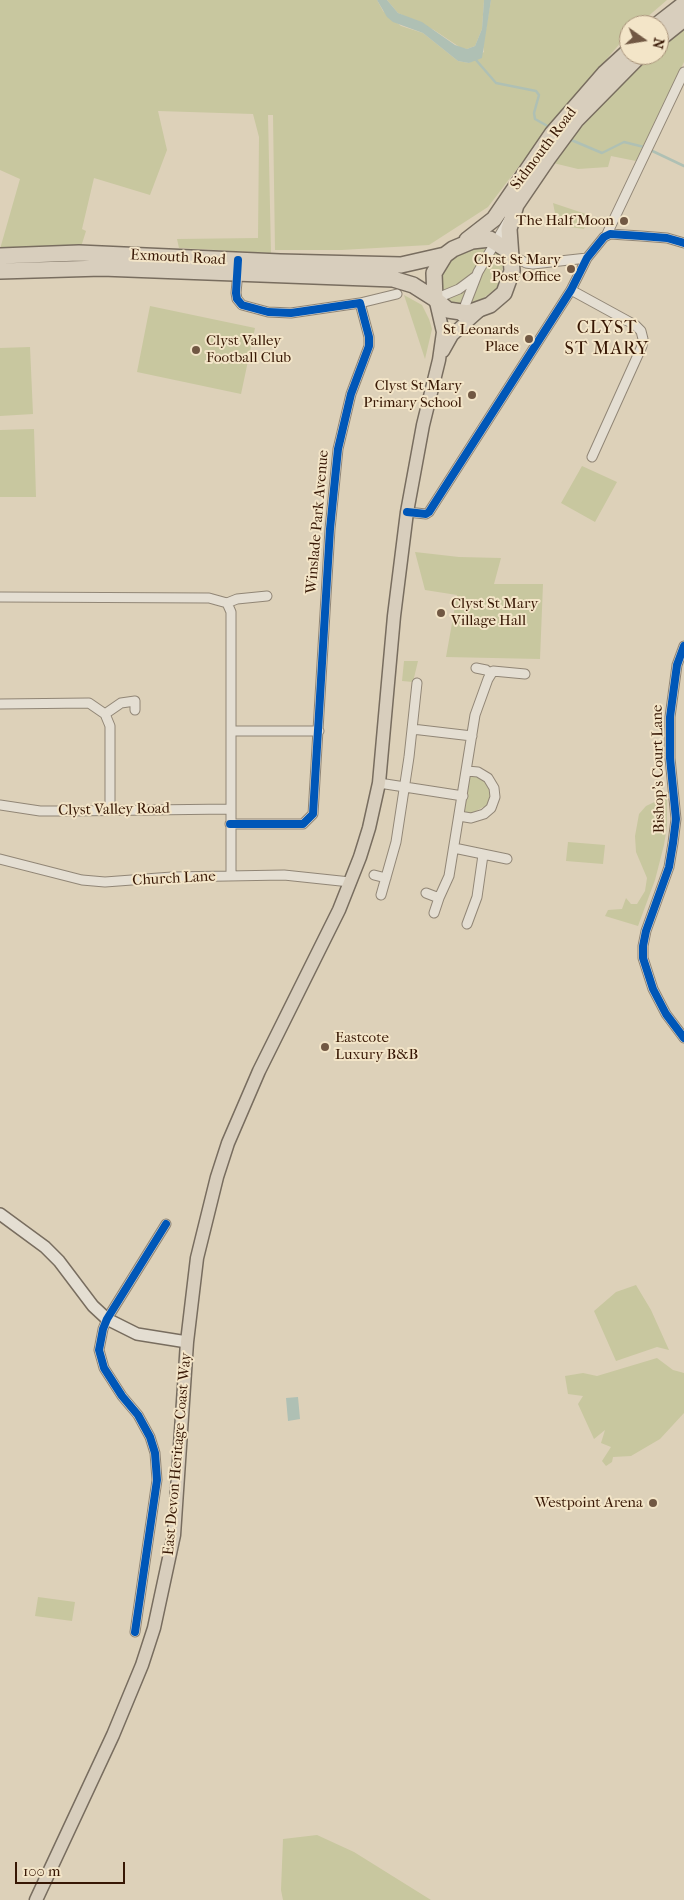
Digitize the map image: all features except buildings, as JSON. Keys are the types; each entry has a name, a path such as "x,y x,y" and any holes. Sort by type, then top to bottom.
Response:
{"highway":[{"path":"669,18 680,11"},
{"path":"669,26 680,11"},
{"name":"Sidmouth Road","path":"445,255 494,219 605,73 619,60"},
{"name":"Sidmouth Road","path":"572,117 629,65"},
{"name":"Sidmouth Road","path":"511,279 509,229 512,214 556,137"},
{"path":"460,245 483,239 495,241 511,254"},
{"name":"Exmouth Road","path":"0,256 79,253 400,280 413,285 448,310 462,313"},
{"path":"435,301 434,273 445,255"},
{"name":"Exmouth Road","path":"0,270 400,265 445,255"},
{"path":"462,313 482,308 500,298 511,279"}],"main road":[{"path":"435,301 443,332 439,360"},
{"path":"439,360 452,335 482,308"},
{"name":"East Devon Heritage Coast Way","path":"36,1900 113,1735 142,1665 154,1628 174,1534 187,1342 200,1243 210,1201 228,1142 259,1071 339,910 369,828 379,783 394,616 407,512 423,425 439,360"}],"street":[{"path":"407,512 426,514 429,512 571,290 587,258 606,236 684,72"},
{"path":"452,335 478,272 512,214"},
{"path":"606,236 646,236 684,243"},
{"path":"511,254 526,263 533,264 587,258"},
{"path":"511,279 533,264"},
{"path":"238,267 237,299 251,308 291,314 360,303 397,294"},
{"path":"435,301 459,289 478,272"},
{"path":"571,290 635,324 641,331 643,339 642,346 602,444 592,457"},
{"name":"Winslade Park Avenue","path":"230,824 303,824 309,821 313,814 330,529 338,449 354,385 369,346 368,328 360,303"},
{"path":"0,597 209,598 227,603 237,599 267,596"},
{"path":"227,603 231,612 229,809 231,876"},
{"name":"Bishop's Court Lane","path":"684,646 677,664 669,732 676,819 673,843 669,867 646,931 643,952 653,989 666,1014 684,1038"},
{"path":"476,668 490,673 494,671 525,674"},
{"path":"434,913 449,876 475,715 490,673"},
{"path":"381,895 396,842 409,757 417,683"},
{"path":"106,714 121,702 135,702"},
{"path":"0,704 89,703 106,714 110,726 110,810"},
{"path":"412,729 472,736"},
{"path":"231,731 319,731"},
{"path":"459,816 471,818 484,814 491,808 495,797 494,788 488,778 478,772 467,771"},
{"path":"379,783 463,796"},
{"name":"Clyst Valley Road","path":"0,805 40,810 229,809"},
{"path":"454,848 507,859"},
{"path":"467,924 477,897 483,855"},
{"name":"Church Lane","path":"0,859 82,880 105,882 284,875 350,882"},
{"path":"374,875 386,878"},
{"path":"426,892 439,898"},
{"path":"0,1214 45,1247 59,1261 107,1320 122,1328 151,1338 187,1342"},
{"path":"136,1632 158,1480 157,1467 150,1436 138,1414 122,1396 104,1368 101,1358 100,1338 107,1320 166,1224"}],"green space":[{"path":"0,0 377,0 383,11 401,26 423,33 458,61 469,63 484,52 483,46 491,0 667,0 650,15 619,15 619,45 555,119 488,207 429,245 341,250 275,250 273,115 268,115 271,253 179,248 177,239 258,238 259,137 253,114 158,111 167,150 150,195 94,178 82,229 86,231 80,250 0,249 20,179 0,170"},
{"path":"387,0 484,0 482,29 475,46 467,49 461,48 434,30 398,13"},
{"path":"684,26 684,62 636,161 611,156 608,167 578,169 549,162 640,65 669,65 669,38"},
{"path":"553,203 589,215 584,229 570,227 556,218"},
{"path":"485,244 501,254 504,262 497,288 474,305 453,303 442,296 440,273 455,253"},
{"path":"404,295 422,305 429,319 432,329 425,359"},
{"name":"Clyst Valley Football Club","path":"150,306 255,328 241,394 137,372"},
{"path":"30,347 33,414 0,416 0,348"},
{"path":"34,429 36,497 0,497 0,430"},
{"path":"582,466 617,482 595,522 561,503"},
{"path":"415,552 459,557 501,558 494,584 543,584 540,659 446,657 457,595 425,590"},
{"path":"404,661 418,661 413,682 402,681"},
{"path":"470,774 482,776 493,791 486,810 483,807 469,815 464,813"},
{"path":"667,796 667,826 664,845 655,880 638,926 605,916 608,910 622,909 626,898 631,904 637,904 645,891 647,878 636,852 635,836 639,814 646,806"},
{"path":"568,842 605,845 603,864 566,861"},
{"path":"636,1285 651,1310 669,1350 657,1347 616,1361 594,1311 616,1292"},
{"path":"657,1358 673,1370 684,1373 684,1413 660,1439 631,1456 613,1457 612,1462 606,1466 602,1461 611,1447 601,1443 605,1430 594,1439 578,1404 583,1396 568,1394 565,1376 583,1373 597,1376"},
{"path":"38,1597 75,1602 72,1621 35,1616"},
{"path":"317,1835 354,1852 431,1900 283,1900 281,1890 283,1839"}],"shaded area":[{"path":"377,0 387,0 398,13 422,22 455,45 467,49 475,46 482,29 484,0 491,0 482,58 469,63 458,61 423,33 393,22 387,17"},
{"path":"298,1397 300,1419 288,1421 286,1398"}],"waterway":[{"path":"476,60 496,83 536,91 539,95 534,113 535,119 551,128"},
{"path":"569,139 602,153 624,142 644,147 684,166"}],"cycle path":[{"path":"407,512 426,514 429,512 571,290 587,258 604,237 610,234 641,236 667,238 684,243"},
{"path":"230,824 303,824 313,814 330,529 338,449 351,394 369,346 369,337 360,303 291,313 268,312 242,305 237,299 236,293 238,260"},
{"path":"684,646 677,665 670,717 670,758 676,819 673,843 669,867 646,931 643,946 643,958 653,989 666,1014 684,1038"},
{"path":"135,1632 157,1480 155,1453 150,1437 138,1415 122,1396 104,1368 99,1350 107,1319 166,1224"}],"place":[{"name":"The Half Moon","path":"624,221"},
{"name":"Clyst St Mary Post Office","path":"571,269"},
{"name":"St Leonards Place","path":"529,339"},
{"name":"Clyst Valley Football Club","path":"196,350"},
{"name":"Clyst St Mary Primary School","path":"472,395"},
{"name":"Clyst St Mary Village Hall","path":"441,613"},
{"name":"Eastcote Luxury B&B","path":"325,1047"},
{"name":"Westpoint Arena","path":"653,1503"}],"district":[{"name":"CLYST ST MARY","path":"607,339"}]}
